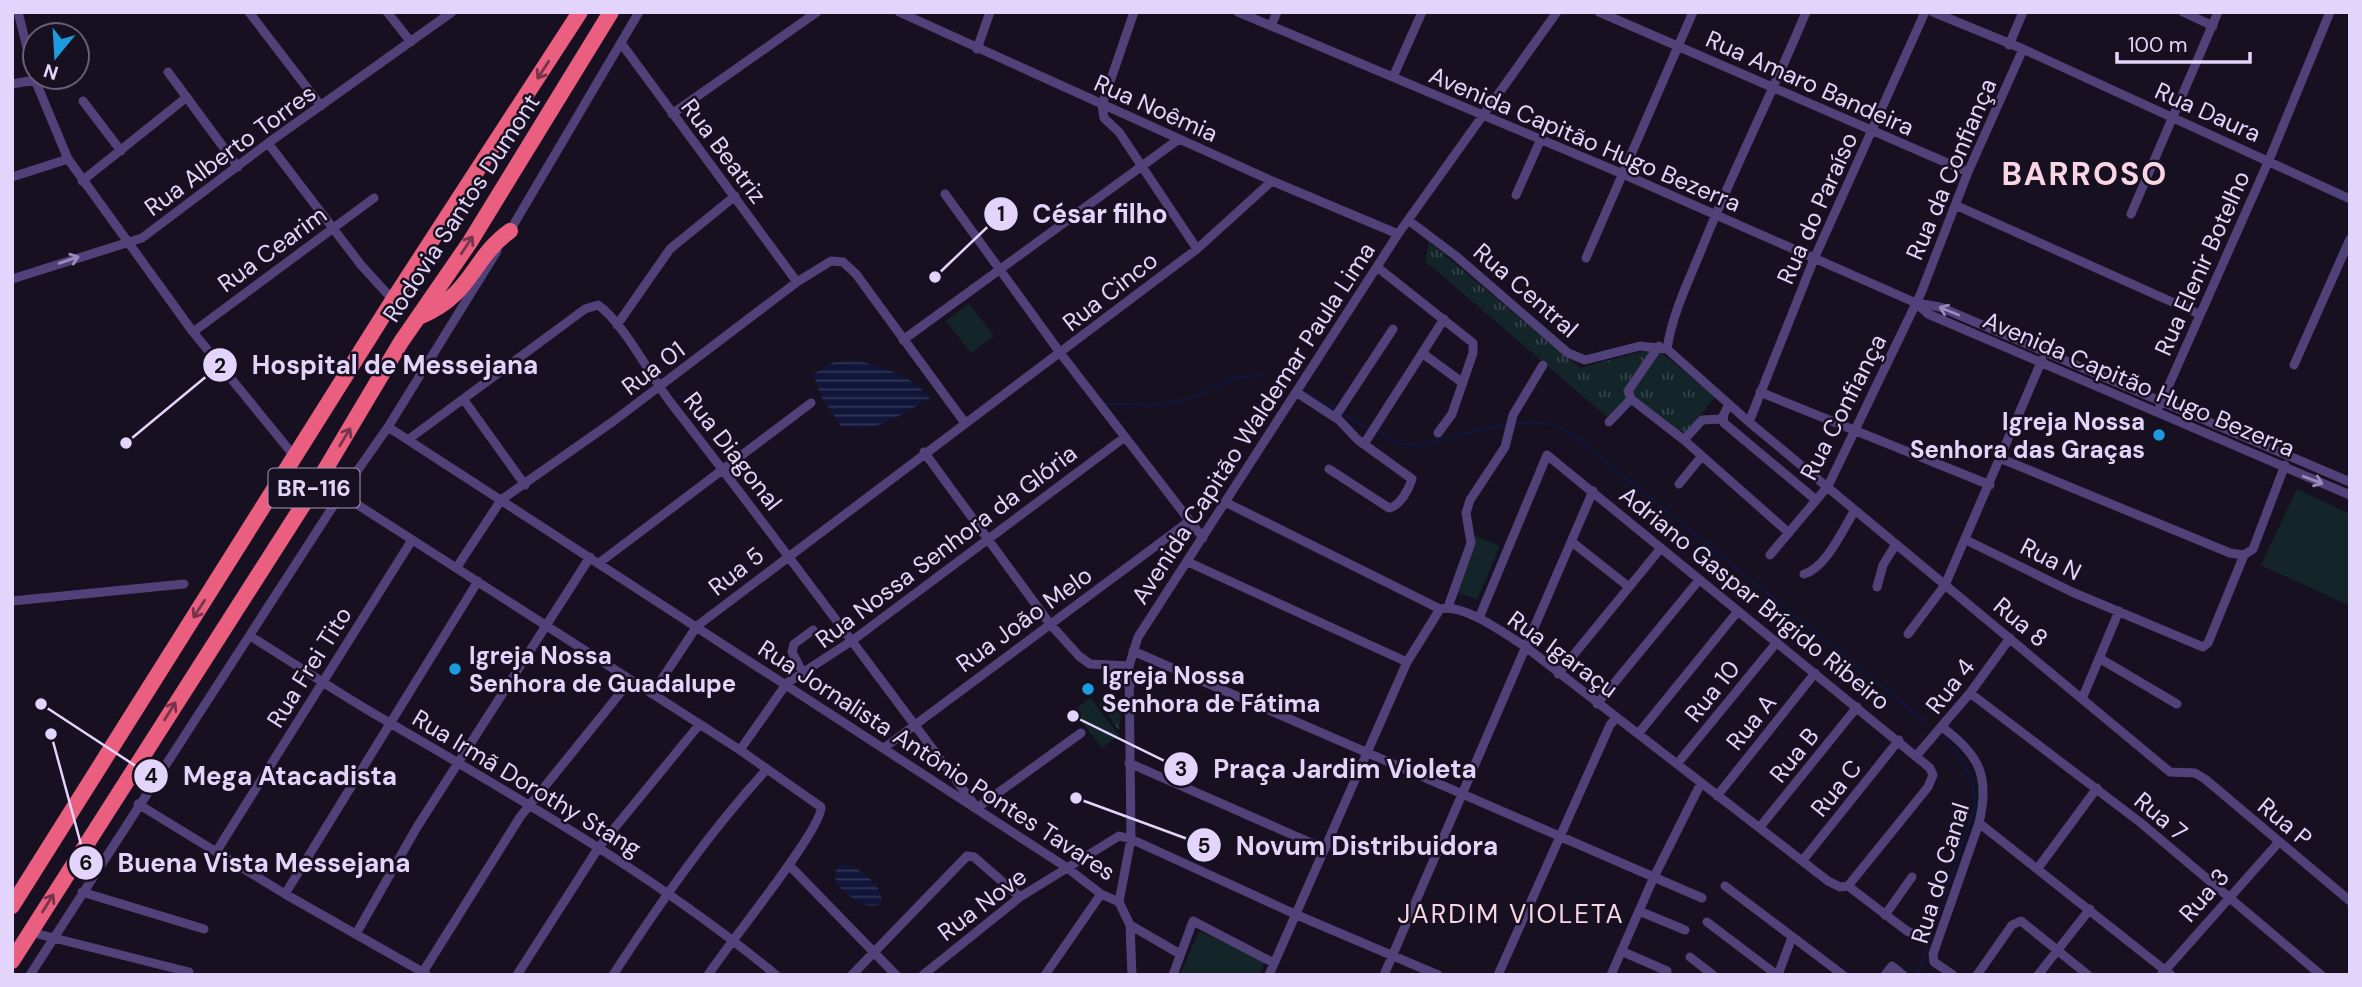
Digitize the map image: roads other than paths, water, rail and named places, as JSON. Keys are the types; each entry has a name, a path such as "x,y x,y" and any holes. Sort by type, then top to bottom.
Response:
{"highway":[{"name":"Rodovia Santos Dumont","path":"12,906 393,300 580,12"},
{"name":"Rodovia Santos Dumont","path":"12,961 319,480 419,317 470,242 611,12"},
{"path":"419,317 444,304 460,291 490,248 510,231"},
{"path":"12,889 59,831"}],"street":[{"path":"249,12 321,107"},
{"path":"387,12 411,42"},
{"name":"Rua Alberto Torres","path":"12,279 110,246 127,245 142,238 268,143 452,12"},
{"path":"30,975 138,804 341,494 388,427 510,231 639,12"},
{"path":"672,114 817,12"},
{"name":"Rua Noêmia","path":"899,12 1272,181 1398,234"},
{"path":"977,49 990,12"},
{"path":"1134,12 1102,105 1104,118 1119,132 1197,249"},
{"name":"Avenida Capitão Hugo Bezerra","path":"1238,12 1623,174 1916,303 1940,307 2350,482"},
{"path":"1270,26 1277,12"},
{"path":"1392,77 1422,12"},
{"name":"Avenida Capitão Waldemar Paula Lima","path":"1119,902 1131,839 1129,666 1138,637 1398,234 1557,12"},
{"name":"Rua Amaro Bandeira","path":"1599,12 1968,172"},
{"path":"1586,258 1693,12"},
{"path":"1789,533 1684,440 1631,399 1628,391 1632,382 1663,348 1715,215 1774,89 1806,12"},
{"name":"Rua do Paraíso","path":"1749,422 1814,259 1925,12"},
{"name":"Rua Daura","path":"1933,12 2023,49 2350,199"},
{"path":"2009,45 2023,12"},
{"path":"2183,12 2213,26"},
{"path":"2131,214 2218,12"},
{"name":"Rua Elenir Botelho","path":"2156,414 2269,160 2330,12"},
{"name":"Rua Beatriz","path":"621,43 797,282"},
{"name":"Rua da Confiança","path":"1916,303 1968,172 2023,49"},
{"path":"168,72 238,167"},
{"path":"40,91 68,159 82,181 193,332 296,458"},
{"path":"82,181 187,97"},
{"path":"83,101 121,151"},
{"path":"965,423 903,340 1179,139"},
{"path":"1516,195 1541,139"},
{"path":"268,143 393,300"},
{"path":"12,177 68,159"},
{"name":"Rua Cinco","path":"965,423 1061,354 1197,249 1272,181"},
{"path":"945,194 1061,354 1203,538"},
{"path":"617,325 670,249 736,196"},
{"name":"Rua Cearim","path":"193,332 374,198"},
{"path":"1955,205 2199,314"},
{"name":"Rua Central","path":"1408,220 1431,235 1578,359 1592,360 1640,346 1663,348"},
{"path":"2294,365 2350,239"},
{"name":"Rua 01","path":"501,500 526,485 826,263 838,261 849,267 903,340"},
{"path":"1377,267 1466,336 1474,347 1452,414 1438,433"},
{"name":"Avenida Capitão Hugo Bezerra","path":"1916,303 1928,314 2041,364 2350,495"},
{"name":"Rua Confiança","path":"1770,555 1828,486 1916,303"},
{"name":"Rua Diagonal","path":"409,439 589,307 598,305 617,325 659,387 853,640 976,808"},
{"path":"1364,444 1444,320"},
{"path":"1335,417 1393,329"},
{"path":"1663,348 1828,486"},
{"path":"1908,634 1945,585 2002,459 2046,351"},
{"path":"1422,353 1463,383"},
{"path":"1269,975 1407,662 1444,608 1471,544 1466,513 1477,488 1505,447 1511,426 1543,366"},
{"path":"1760,392 1990,485"},
{"path":"1296,393 1335,417 1364,444 1412,479 1393,509 1329,469"},
{"path":"1609,422 1631,399"},
{"path":"464,400 526,485"},
{"path":"356,934 459,761 594,560 723,470 811,403"},
{"path":"1722,419 1729,404"},
{"path":"1684,440 1702,420 1722,419"},
{"path":"1722,419 1730,429 1816,500"},
{"name":"Rua 5","path":"652,694 696,626 965,423"},
{"name":"Rua Jornalista Antônio Pontes Tavares","path":"388,427 787,683 1066,867 1101,894 1119,902 1130,925 1132,975"},
{"name":"Rua Nossa Senhora da Glória","path":"740,750 787,683 804,675 853,640 1125,437"},
{"path":"924,452 989,537 1050,624 1086,662 1129,666"},
{"name":"Adriano Gaspar Brígido Ribeiro","path":"1479,618 1547,455 1927,763 1933,775 1928,787 1848,886"},
{"path":"1679,484 1702,457"},
{"path":"2002,459 2235,555 2244,555 2253,549 2288,457"},
{"path":"319,480 740,750 818,805 820,816 789,865 732,938 708,975"},
{"name":"Rua 8","path":"1828,486 2170,772 2195,773"},
{"path":"1384,975 1593,491"},
{"path":"457,567 501,500"},
{"name":"Rua Igaraçu","path":"1225,502 1444,608 1479,618 1526,647 1835,885 1848,886 1907,931 1922,937"},
{"path":"1804,574 1814,570 1821,562 1855,510"},
{"name":"Rua João Melo","path":"884,748 1188,522"},
{"name":"Rua Frei Tito","path":"216,852 412,540"},
{"name":"Rua N","path":"1966,540 2072,592 2205,646 2244,555"},
{"path":"1572,542 1629,587"},
{"path":"1877,587 1883,565 1896,544"},
{"path":"1558,674 1661,548"},
{"path":"1188,562 1407,662"},
{"path":"1597,704 1699,580"},
{"path":"285,894 478,581"},
{"path":"12,601 184,584"},
{"path":"1638,734 1738,611"},
{"path":"2082,699 2119,611"},
{"path":"804,675 792,652 794,644 813,630"},
{"name":"Rua Irmã Dorothy Stang","path":"250,636 389,723 459,761 668,891 732,938 776,975"},
{"name":"Rua 4","path":"1917,755 1970,693 2010,638"},
{"name":"Rua 10","path":"1677,764 1777,642"},
{"path":"1133,651 1365,754 1463,793 1559,838 1702,898"},
{"path":"2099,659 2177,704"},
{"path":"1105,665 1130,686"},
{"name":"Rua A","path":"1717,796 1815,673"},
{"path":"138,804 285,894 426,973 529,805 630,681"},
{"name":"Rua 7","path":"1970,693 2097,788 2321,975"},
{"name":"Rua B","path":"1760,827 1857,707"},
{"path":"1498,975 1610,725 1616,718"},
{"path":"517,975 599,847 699,725"},
{"name":"Rua do Canal","path":"1942,727 1978,762 1983,779 1984,801 1979,823 1933,954 1934,962 1953,975"},
{"path":"976,808 1081,733"},
{"name":"Rua C","path":"1803,860 1899,740"},
{"path":"1129,763 1325,849"},
{"path":"613,975 668,891 740,798 767,769"},
{"name":"Rua P","path":"2195,773 2350,901"},
{"path":"1611,975 1653,879 1701,783"},
{"path":"2038,868 2097,788"},
{"path":"1979,823 2090,909 2166,973"},
{"name":"Rua Nove","path":"923,975 1020,897 1119,836 1131,839"},
{"path":"1131,839 1297,915 1438,975"},
{"name":"Rua 3","path":"2166,973 2227,897 2278,843"},
{"path":"852,975 873,949 967,856 974,857 1020,897"},
{"path":"789,865 896,975"},
{"path":"1885,915 1912,877"},
{"path":"1725,886 1843,975"},
{"path":"82,892 204,929"},
{"path":"1045,975 1101,894"},
{"path":"2038,975 2090,909"},
{"path":"1639,911 1685,930"},
{"path":"1173,975 1193,921 1274,963"},
{"path":"1707,922 1778,975 1792,937"},
{"path":"1977,975 2018,922 2024,923 2088,975"},
{"path":"1130,925 1180,954"},
{"path":"30,932 189,972"},
{"path":"1621,951 1667,971"},
{"path":"1690,957 1713,975"},
{"path":"1885,975 1892,966 1903,975"}],"waterway":[{"path":"1105,404 1156,405 1188,399 1235,378 1263,375"},
{"path":"1304,392 1336,410"},
{"path":"677,397 704,398"},
{"path":"1343,414 1368,429"},
{"path":"1379,431 1400,444 1416,446 1502,425 1536,422 1561,428 1578,439 1927,723"},
{"path":"1918,973 1975,807 1966,768 1944,736"}],"place":[{"name":"César filho","path":"935,277"},
{"name":"Igreja Nossa Senhora das Graças","path":"2159,435"},
{"name":"Hospital de Messejana","path":"126,443"},
{"name":"Igreja Nossa Senhora de Guadalupe","path":"455,669"},
{"name":"Igreja Nossa Senhora de Fátima","path":"1088,689"},
{"name":"Mega Atacadista","path":"41,704"},
{"name":"Praça Jardim Violeta","path":"1073,716"},
{"name":"Buena Vista Messejana","path":"51,734"},
{"name":"Novum Distribuidora","path":"1076,798"}],"district":[{"name":"BARROSO","path":"2085,174"},
{"name":"JARDIM VIOLETA","path":"1511,914"}]}
